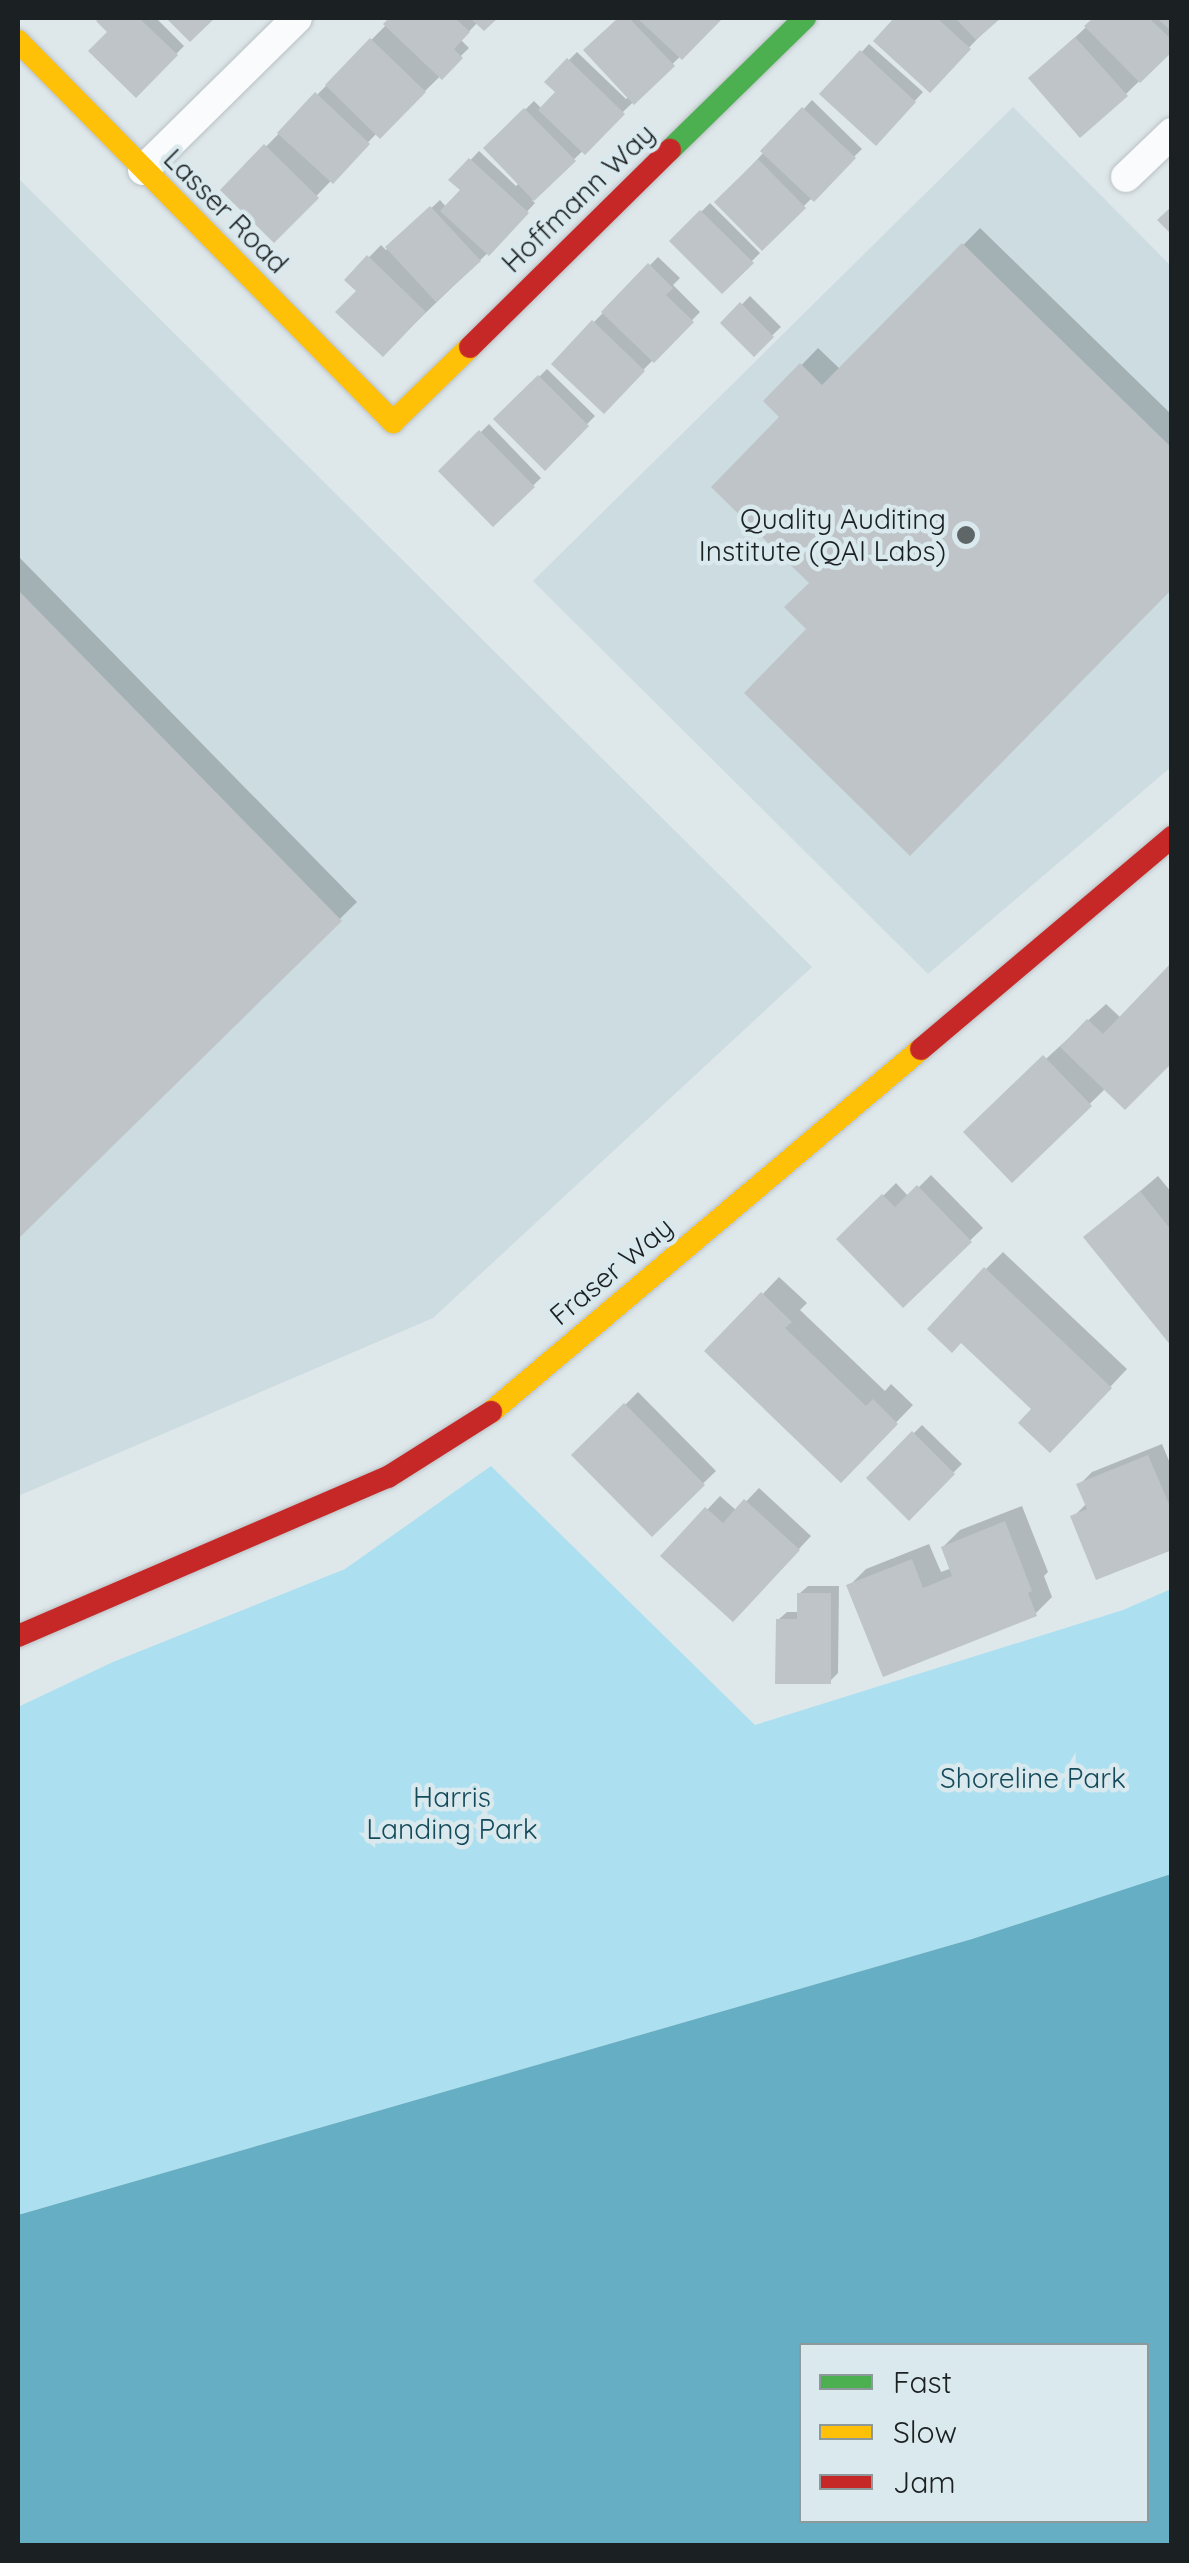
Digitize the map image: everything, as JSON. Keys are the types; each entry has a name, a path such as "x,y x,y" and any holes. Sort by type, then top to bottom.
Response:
{"street":[{"path":"143,170 297,18"},
{"name":"Hoffmann Way","path":"393,422 805,18"},
{"name":"Lasser Road","path":"18,42 393,422"},
{"path":"1126,177 1172,133"},
{"name":"Fraser Way","path":"18,1636 388,1477 479,1422 1172,837"}],"shaded area":[{"path":"1013,107 1171,266 1171,767 928,974 533,581"},
{"path":"18,178 812,967 433,1318 18,1496"},
{"path":"1171,1874 1171,2545 18,2545 18,2215 972,1939"}],"green space":[{"name":"Harris Landing Park","path":"491,1466 755,1725 1123,1610 1171,1589 1171,1874 972,1939 18,2215 18,1707 113,1662 345,1569"}],"building":[{"path":"139,18 178,55 136,98 88,51 107,32 96,21"},
{"path":"166,18 215,18 190,42"},
{"path":"389,18 455,18 470,32 454,49 463,58 442,80 383,24"},
{"path":"470,18 498,18 484,31"},
{"path":"618,18 629,18 675,66 634,105 583,50"},
{"path":"637,18 723,18 682,60"},
{"path":"894,18 937,18 971,49 930,93 873,41"},
{"path":"955,18 1001,18 976,40"},
{"path":"1093,18 1149,18 1172,40 1172,52 1140,83 1084,26"},
{"path":"1157,18 1172,18 1172,32"},
{"path":"1075,37 1128,96 1080,138 1028,78"},
{"path":"370,38 426,92 380,139 325,85"},
{"path":"860,50 916,102 876,146 819,94"},
{"path":"567,58 625,114 585,155 538,110 555,92 544,82"},
{"path":"315,92 370,144 333,184 277,133"},
{"path":"802,107 856,158 814,202 760,151"},
{"path":"524,108 576,161 534,201 483,148"},
{"path":"264,144 319,198 274,243 220,190"},
{"path":"469,158 529,213 489,256 440,211 460,190 448,180"},
{"path":"758,159 806,208 762,251 714,202"},
{"path":"430,206 481,261 436,302 385,247"},
{"path":"1172,206 1172,235 1157,220"},
{"path":"700,210 754,263 722,294 669,241"},
{"name":"Quality Auditing Institute (QAI Labs)","path":"962,243 1172,448 1172,589 910,856 744,693 806,629 784,607 809,583 711,487 779,417 763,401 800,363 822,385"},
{"path":"367,255 426,312 383,357 335,312 356,291 344,280"},
{"path":"648,263 673,288 666,295 694,322 654,363 601,312"},
{"path":"740,302 774,337 754,357 720,323"},
{"path":"592,320 645,371 604,414 551,364"},
{"path":"538,375 589,426 545,471 493,419"},
{"path":"479,430 535,487 493,527 438,471"},
{"path":"18,590 342,921 18,1239"},
{"path":"1172,962 1172,1063 1125,1110 1060,1047 1087,1019 1103,1034"},
{"path":"1043,1055 1092,1106 1012,1183 963,1132"},
{"path":"917,1185 972,1242 903,1308 836,1239 882,1194 895,1207"},
{"path":"1140,1191 1172,1231 1172,1347 1083,1237"},
{"path":"984,1267 1112,1388 1050,1453 1018,1423 1031,1409 961,1343 952,1353 927,1329"},
{"path":"761,1292 792,1322 785,1328 866,1406 873,1399 898,1424 841,1483 704,1351"},
{"path":"624,1403 705,1485 652,1537 571,1455"},
{"path":"912,1431 955,1474 909,1521 866,1478"},
{"path":"1148,1455 1172,1511 1172,1550 1096,1580 1070,1516 1087,1509 1076,1484"},
{"path":"744,1499 800,1550 733,1622 660,1556 705,1507 723,1523"},
{"path":"1005,1521 1032,1591 1028,1593 1037,1616 883,1677 846,1585 912,1559 923,1588 952,1576 941,1547"},
{"path":"797,1593 831,1593 831,1684 775,1684 776,1619 797,1619"}],"traffic: fast":[{"path":"670,150 805,18"}],"traffic: slow":[{"path":"18,41 393,422 470,347"},
{"path":"491,1412 921,1049"}],"traffic: jam":[{"path":"470,347 670,150"},
{"path":"921,1049 1172,837"},
{"path":"18,1636 388,1477 491,1412"}],"place":[{"name":"Quality Auditing Institute (QAI Labs)","path":"966,535"}],"park label":[{"name":"Shoreline Park","path":"1033,1778"}]}
